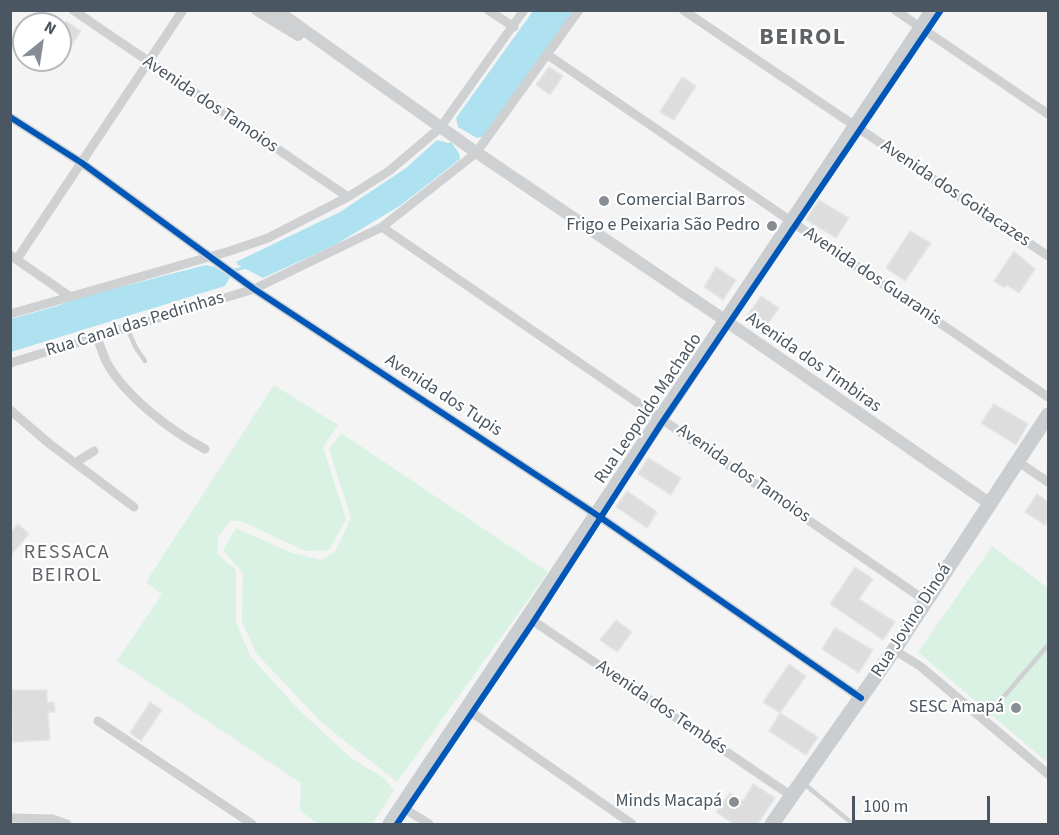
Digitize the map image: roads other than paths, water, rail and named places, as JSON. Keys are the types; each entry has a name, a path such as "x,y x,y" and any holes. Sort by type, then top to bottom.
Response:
{"main road":[{"name":"Rua Leopoldo Machado","path":"390,825 933,10"},
{"name":"Rua Jovino Dinoá","path":"772,825 894,650 1048,415"}],"street":[{"name":"Avenida dos Tamoios","path":"73,10 348,197"},
{"path":"69,296 14,257 82,164 183,10"},
{"name":"Avenida dos Timbiras","path":"257,10 366,76"},
{"name":"Avenida dos Timbiras","path":"276,10 473,151 726,321 989,503"},
{"path":"488,10 514,27"},
{"path":"10,314 210,257 268,238 348,197 389,171 443,130 524,10"},
{"name":"Rua Canal das Pedrinhas","path":"10,363 127,328 251,287 382,227 473,151 548,55 579,10"},
{"name":"Avenida dos Goitacazes","path":"684,10 1048,256"},
{"path":"895,10 1048,114"},
{"name":"Avenida dos Guaranis","path":"548,55 1048,397"},
{"name":"Avenida dos Tupis","path":"10,117 82,164 251,287 597,515 861,698"},
{"name":"Avenida dos Tamoios","path":"382,227 926,600"},
{"path":"97,337 106,361 120,381 143,405 190,441 205,449"},
{"path":"10,410 134,507"},
{"path":"75,463 94,451"},
{"path":"1017,461 1048,482"},
{"name":"Avenida dos Tembés","path":"529,618 793,797"},
{"path":"894,650 920,666 1048,774"},
{"path":"467,709 632,825"},
{"path":"98,721 252,825"},
{"path":"402,807 429,825"},
{"path":"10,818 52,819 67,825"}],"lane":[{"path":"127,328 145,361"},
{"path":"984,720 1048,645"},
{"path":"803,783 853,825"}],"water":[{"path":"533,11 575,11 486,136 477,138 458,127 456,118"},
{"path":"437,140 451,142 459,153 460,159 401,205 335,245 263,278 236,262 340,212 406,168"},
{"path":"206,265 215,267 230,277 225,286 11,352 11,319 81,297"}],"waterway":[{"path":"232,271 246,267"}],"place":[{"name":"Comercial Barros","path":"604,201"},
{"name":"Frigo e Peixaria São Pedro","path":"772,226"},
{"name":"SESC Amapá","path":"1016,708"},
{"name":"Minds Macapá","path":"734,802"}],"district":[{"name":"BEIROL","path":"803,39"},
{"name":"RESSACA BEIROL","path":"67,566"}]}
